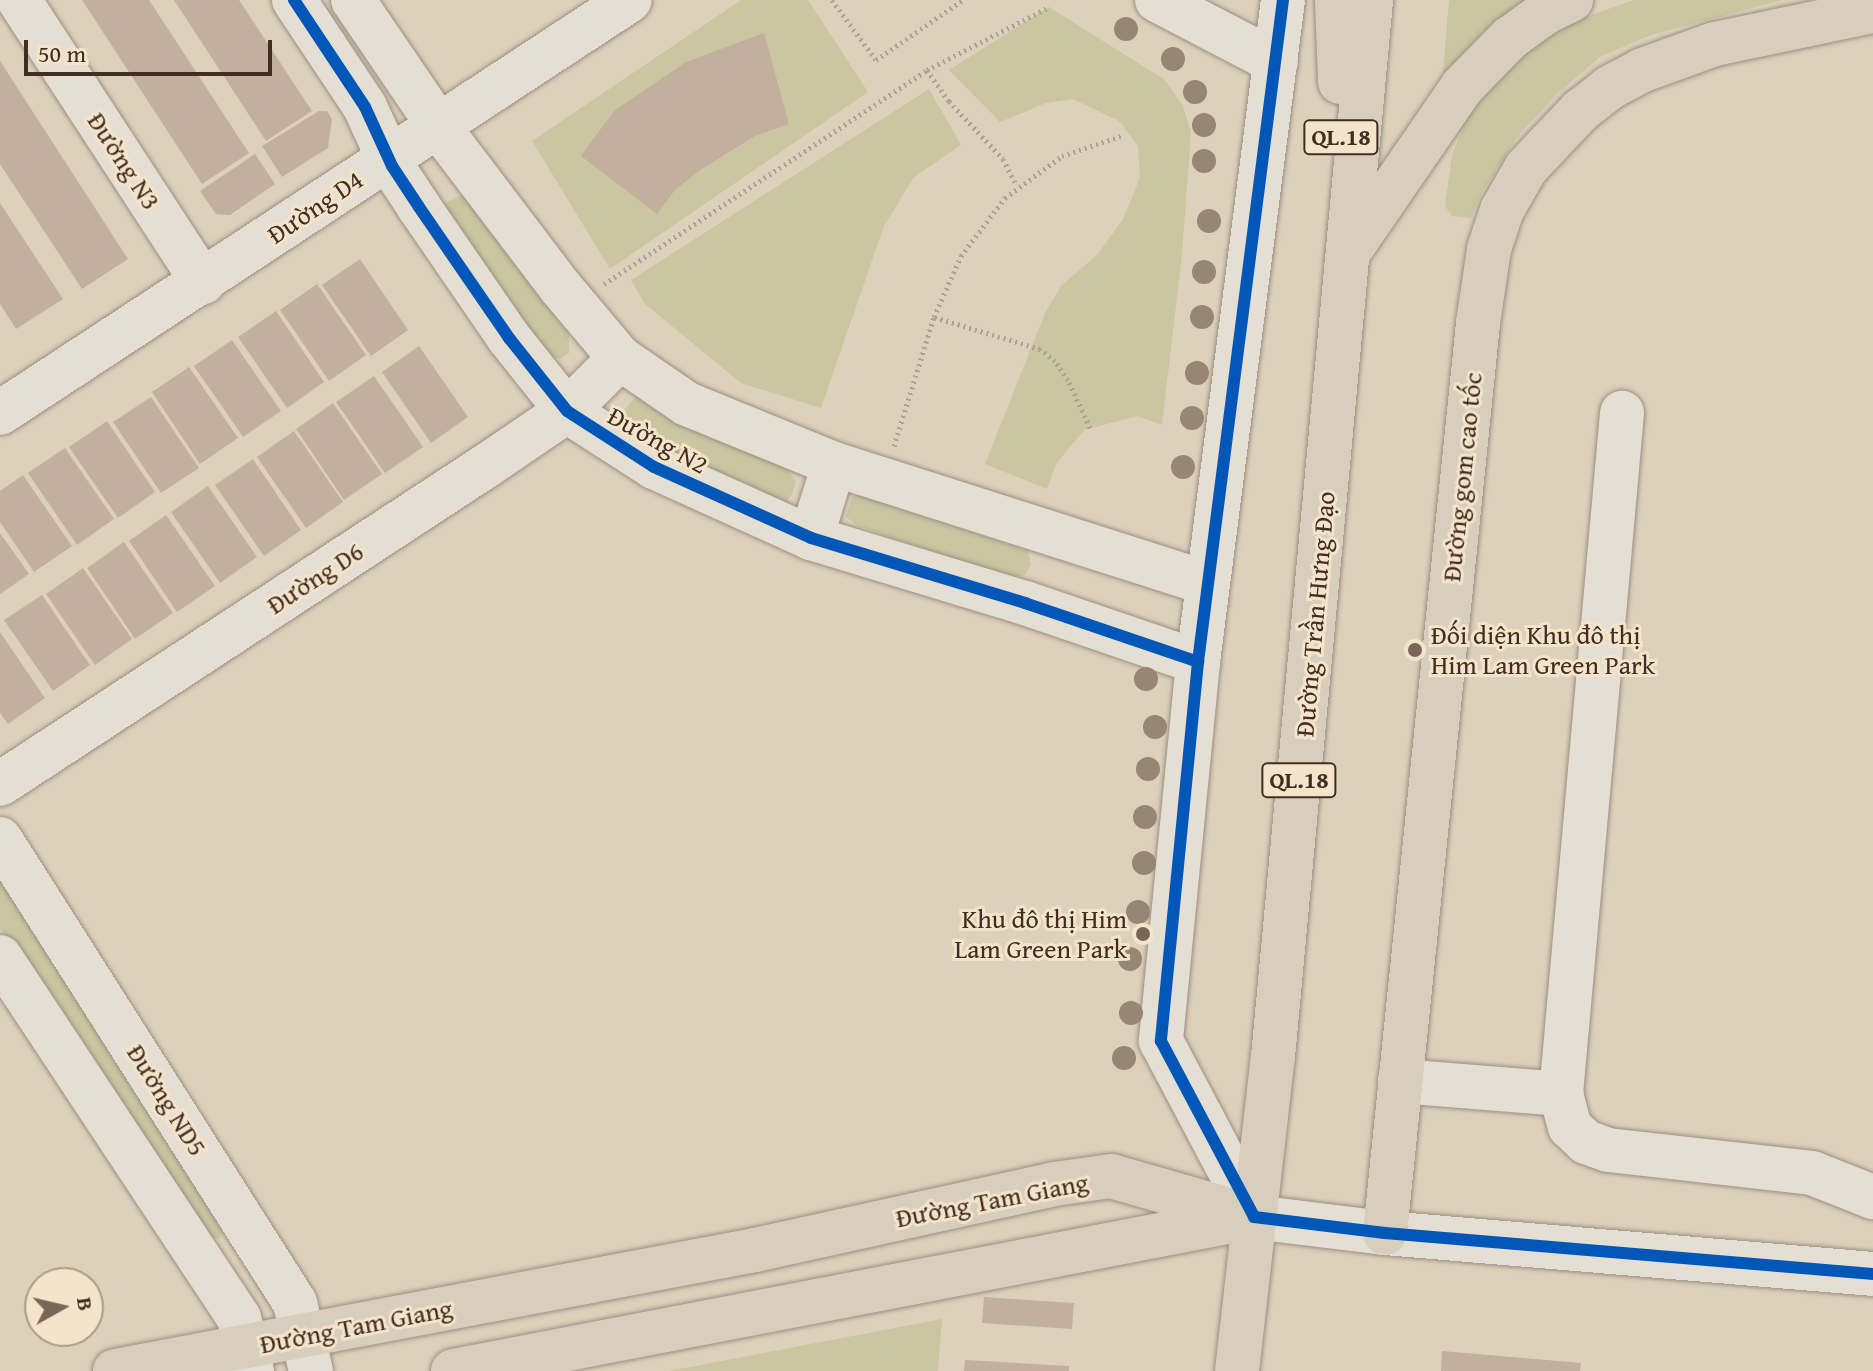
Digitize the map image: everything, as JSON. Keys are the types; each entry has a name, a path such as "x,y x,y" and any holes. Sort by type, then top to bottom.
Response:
{"main road":[{"name":"QL.18","path":"1337,0 1346,264"},
{"name":"Đường Trần Hưng Đạo","path":"1237,1371 1273,1057 1371,0"},
{"path":"1346,264 1462,87 1510,38 1546,12 1571,0"},
{"name":"Đường gom cao tốc","path":"1385,1233 1478,323 1489,249 1502,210 1526,168 1553,138 1580,111 1632,76 1715,44 1873,11"},
{"name":"Đường Tam Giang","path":"115,1371 308,1354 755,1250 1054,1184 1111,1176 1254,1217"},
{"path":"453,1371 1254,1217"}],"street":[{"name":"Đường N3","path":"19,0 203,282"},
{"name":"Đường N2","path":"294,0 365,107 388,159 509,338 567,411 654,467 811,538 1025,603 1198,662"},
{"name":"Đường N2","path":"353,0 439,126 561,288 620,358 687,404 834,464 1208,583"},
{"name":"Đường D4","path":"0,412 630,0"},
{"path":"1157,0 1276,62"},
{"path":"1283,0 1198,662 1161,1041 1254,1217 1385,1233 1873,1274"},
{"name":"Đường D6","path":"0,784 567,411 620,358"},
{"path":"1622,413 1561,1094 1570,1127 1586,1142 1608,1150 1812,1173 1873,1197"},
{"path":"811,538 834,464"},
{"name":"Đường ND5","path":"0,839 275,1269 295,1303 308,1354"},
{"path":"0,957 239,1318 250,1359"},
{"path":"1400,1081 1561,1094"}],"path":[{"path":"832,0 876,60 963,0"},
{"path":"603,285 927,70 1049,7"},
{"path":"927,70 949,101 1003,159 1017,186"},
{"path":"894,446 934,317 961,256 1017,186 1062,156 1124,135"},
{"path":"934,317 1040,349 1055,361 1068,380 1090,428"}],"shaded area":[{"path":"741,0 808,0 868,92 610,269 532,141"},
{"path":"1449,0 1536,0 1446,76 1443,72"},
{"path":"1633,0 1782,0 1651,35 1600,57 1558,93 1517,137 1481,194 1471,218 1452,216 1445,206 1452,155 1471,109 1498,73 1540,40 1575,21"},
{"path":"1049,7 1165,80 1183,106 1191,132 1182,254 1162,425 1138,416 1084,430 1056,464 1047,489 985,464 1045,313 1061,286 1098,254 1123,219 1140,178 1138,146 1119,121 1073,99 1046,103 1000,122 949,70"},
{"path":"929,89 961,145 914,177 884,226 821,408 741,383 645,304 631,280"},
{"path":"469,195 480,206 569,335 569,353 560,359 549,355 479,265 445,210 446,203"},
{"path":"636,396 643,396 786,468 796,482 792,494 787,501 779,502 663,449 625,423 623,412"},
{"path":"860,495 1028,551 1031,565 1025,575 1011,578 858,526 846,517 852,497"},
{"path":"0,876 224,1231 219,1239 203,1237 0,928"},
{"path":"942,1319 938,1371 669,1371"}],"building":[{"path":"82,0 149,0 249,153 202,184"},
{"path":"174,0 239,0 312,111 266,141"},
{"path":"764,33 789,124 755,136 700,170 675,190 657,214 581,156 614,111 686,62"},
{"path":"0,61 128,259 82,289 0,164"},
{"path":"319,111 327,111 332,119 328,148 282,177 262,146"},
{"path":"255,154 275,184 230,215 216,214 200,191"},
{"path":"0,203 63,299 16,329 0,304"},
{"path":"360,259 408,330 371,356 322,285"},
{"path":"317,284 366,355 329,381 280,310"},
{"path":"276,311 324,382 287,408 238,337"},
{"path":"232,340 281,411 243,437 194,366"},
{"path":"419,346 468,417 431,443 382,372"},
{"path":"189,367 238,438 200,464 152,392"},
{"path":"374,376 423,447 385,473 336,402"},
{"path":"151,397 199,468 161,493 113,422"},
{"path":"333,403 382,474 344,500 296,429"},
{"path":"107,421 155,492 118,518 69,447"},
{"path":"294,431 343,502 306,528 257,457"},
{"path":"65,448 114,519 77,545 28,473"},
{"path":"253,459 301,530 264,556 215,485"},
{"path":"23,475 72,546 34,572 0,522 0,491"},
{"path":"208,486 257,557 220,583 171,512"},
{"path":"166,515 215,586 177,612 129,541"},
{"path":"0,533 29,574 0,594"},
{"path":"124,542 173,613 135,639 87,568"},
{"path":"83,568 132,639 95,665 46,594"},
{"path":"42,595 90,665 53,691 4,620"},
{"path":"0,632 45,698 8,724 0,713"},
{"path":"984,1297 1074,1303 1072,1329 982,1323"},
{"path":"1442,1351 1581,1363 1580,1371 1441,1371"},
{"path":"965,1360 1069,1366 1069,1371 964,1371"}],"cycle path":[{"path":"294,0 365,107 392,166 419,207 509,338 567,411 654,467 811,538 1025,603 1198,662"},
{"path":"1283,0 1198,662 1161,1041 1254,1217 1385,1233 1873,1274"}],"place":[{"name":"Đối diện Khu đô thị Him Lam Green Park","path":"1415,650"},
{"name":"Khu đô thị Him Lam Green Park","path":"1143,934"}]}
